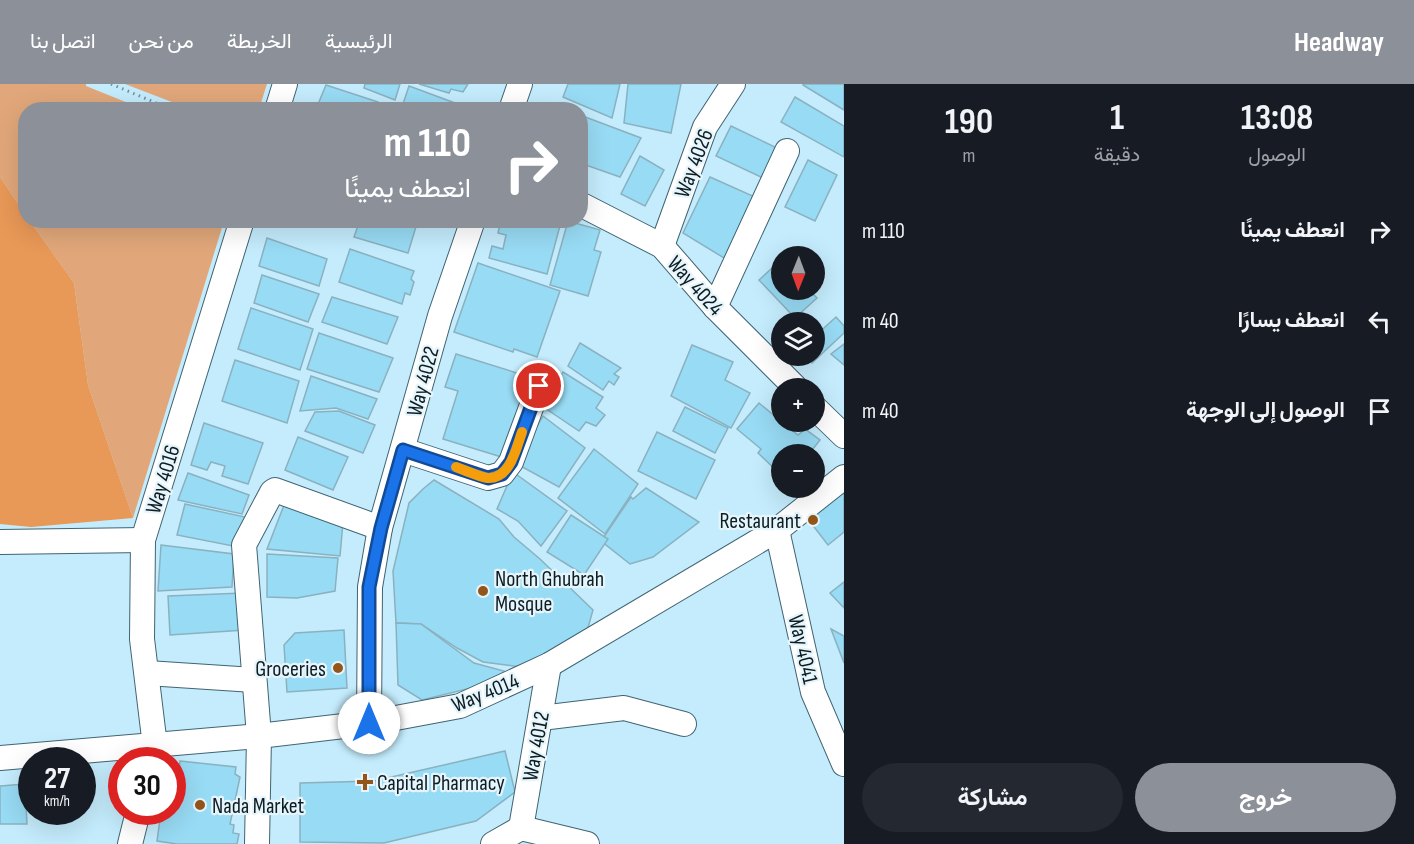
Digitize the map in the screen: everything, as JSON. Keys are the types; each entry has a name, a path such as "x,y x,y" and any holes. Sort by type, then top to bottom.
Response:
{"street":[{"path":"279,102 285,84"},
{"path":"514,102 520,84"},
{"name":"Way 4026","path":"662,246 705,127 733,84"},
{"path":"715,307 787,151"},
{"name":"Way 4024","path":"588,208 662,246 715,307 786,378"},
{"name":"Way 4016","path":"153,747 142,639 143,540 240,228"},
{"name":"Way 4022","path":"369,723 369,587 381,528 440,316 470,228"},
{"path":"403,450 488,478 502,474 511,462 539,386"},
{"path":"825,418 844,436"},
{"name":"Way 4014","path":"186,748 259,736 369,723 460,706 549,664 777,530 844,477"},
{"path":"257,844 259,736 244,544 275,490 381,528"},
{"name":"Way 4041","path":"777,530 813,692 844,764"},
{"path":"0,542 143,540"},
{"name":"Way 4012","path":"521,828 549,664"},
{"path":"147,673 254,680"},
{"path":"541,718 624,708 684,724"},
{"name":"Way 4014","path":"0,758 108,754"},
{"path":"130,844 135,825"},
{"path":"494,844 521,828 587,844"}],"path":[{"path":"111,84 154,102"}],"shaded area":[{"path":"0,84 86,84 86,86 126,102 18,102 18,204 0,177"},
{"path":"125,84 267,84 261,102 172,102"},
{"path":"0,177 18,204 18,228 35,228 74,283 88,385 133,518 31,527 0,524"},
{"path":"35,228 222,228 133,518 88,385 74,283"}],"building":[{"path":"365,84 400,84 395,100 364,88"},
{"path":"419,84 468,84 463,92 451,89 449,93"},
{"path":"568,84 620,84 612,118 588,108 588,102 575,102 563,97"},
{"path":"628,84 681,84 671,133 624,123"},
{"path":"844,84 844,110 803,85"},
{"path":"326,85 378,102 319,102"},
{"path":"409,86 452,102 404,102"},
{"path":"795,97 844,126 844,157 781,122"},
{"path":"588,118 641,138 620,177 588,166"},
{"path":"731,126 777,148 763,178 716,156"},
{"path":"640,156 664,170 645,206 621,194"},
{"path":"808,160 837,175 815,221 785,207"},
{"path":"710,177 755,197 724,258 683,233"},
{"path":"588,227 600,230 594,250 601,252 588,296 550,285 566,228"},
{"path":"357,228 416,228 408,253 354,237"},
{"path":"499,228 559,228 547,274 489,258 492,246 503,249 506,235 498,233"},
{"path":"267,238 327,259 319,286 259,266"},
{"path":"350,249 414,271 411,279 414,282 410,295 405,293 402,304 339,282"},
{"path":"478,263 560,291 537,357 514,349 513,352 454,332"},
{"path":"771,269 771,293 759,280"},
{"path":"262,275 319,294 308,322 254,303"},
{"path":"332,297 398,317 387,344 322,322"},
{"path":"778,300 815,300 802,312 789,312"},
{"path":"251,308 313,329 300,370 238,349"},
{"path":"836,317 844,326 844,333 825,351 825,327"},
{"path":"319,333 393,358 379,392 307,369"},
{"path":"580,343 621,368 614,374 619,377 614,385 609,381 603,390 568,366"},
{"path":"844,344 844,365 831,354"},
{"path":"692,345 733,362 725,380 750,393 731,428 671,396"},
{"path":"456,354 533,378 508,459 443,439 458,391 445,387"},
{"path":"235,360 299,381 287,423 222,401"},
{"path":"563,372 603,397 596,408 605,415 596,426 586,422 579,431 545,408"},
{"path":"311,376 377,399 368,419 336,408 300,411"},
{"path":"759,403 771,413 771,432 794,432 798,435 802,432 809,432 820,440 817,444 771,444 771,465 758,453 761,449 737,429"},
{"path":"685,407 728,428 715,453 673,431"},
{"path":"339,411 375,425 363,453 305,431 315,412"},
{"path":"543,416 585,448 559,487 515,463"},
{"path":"204,423 263,443 248,484 222,476 225,466 211,462 207,470 191,465"},
{"path":"657,432 715,460 696,499 638,471"},
{"path":"298,437 348,457 333,490 285,470"},
{"path":"594,449 638,484 605,534 558,498"},
{"path":"513,472 567,511 541,546 518,521 497,509"},
{"path":"188,473 249,495 242,514 178,500"},
{"name":"North Ghubrah Mosque","path":"434,480 499,519 514,537 593,610 587,631 529,668 483,662 421,624 396,623 393,571 409,503"},
{"path":"646,488 699,522 653,557 630,564 601,541 631,497 633,499"},
{"path":"844,490 844,532 828,545 808,519"},
{"path":"286,500 343,522 340,556 267,549"},
{"path":"185,504 245,517 241,537 233,546 177,535"},
{"path":"571,515 608,539 584,575 547,552"},
{"path":"161,545 234,554 232,587 158,591"},
{"path":"267,554 338,558 335,591 297,598 267,597"},
{"path":"844,582 844,608 830,593"},
{"path":"243,593 245,630 170,635 168,596"},
{"path":"396,623 421,624 474,663 504,671 505,676 475,687 422,700 398,685"},
{"path":"831,629 844,636 844,663"},
{"path":"344,630 347,688 287,692 284,645 295,633"},
{"path":"505,751 515,792 476,821 384,843 300,842 300,783 374,781"},
{"path":"186,762 236,767 235,774 240,777 230,824 234,825 233,833 239,834 237,844 177,844 157,841 159,825 186,825"},
{"path":"18,785 18,824 0,824 0,786"}],"slow traffic":[{"path":"456,467 488,478 502,474 511,462 522,432"}],"place":[{"name":"Restaurant","path":"813,520"},
{"name":"North Ghubrah Mosque","path":"483,591"},
{"name":"Groceries","path":"338,668"},
{"name":"Capital Pharmacy","path":"365,782"},
{"name":"Nada Market","path":"200,805"}],"route":[{"path":"369,723 369,587 381,528 403,450 488,478 502,474 511,462 539,386"}]}
